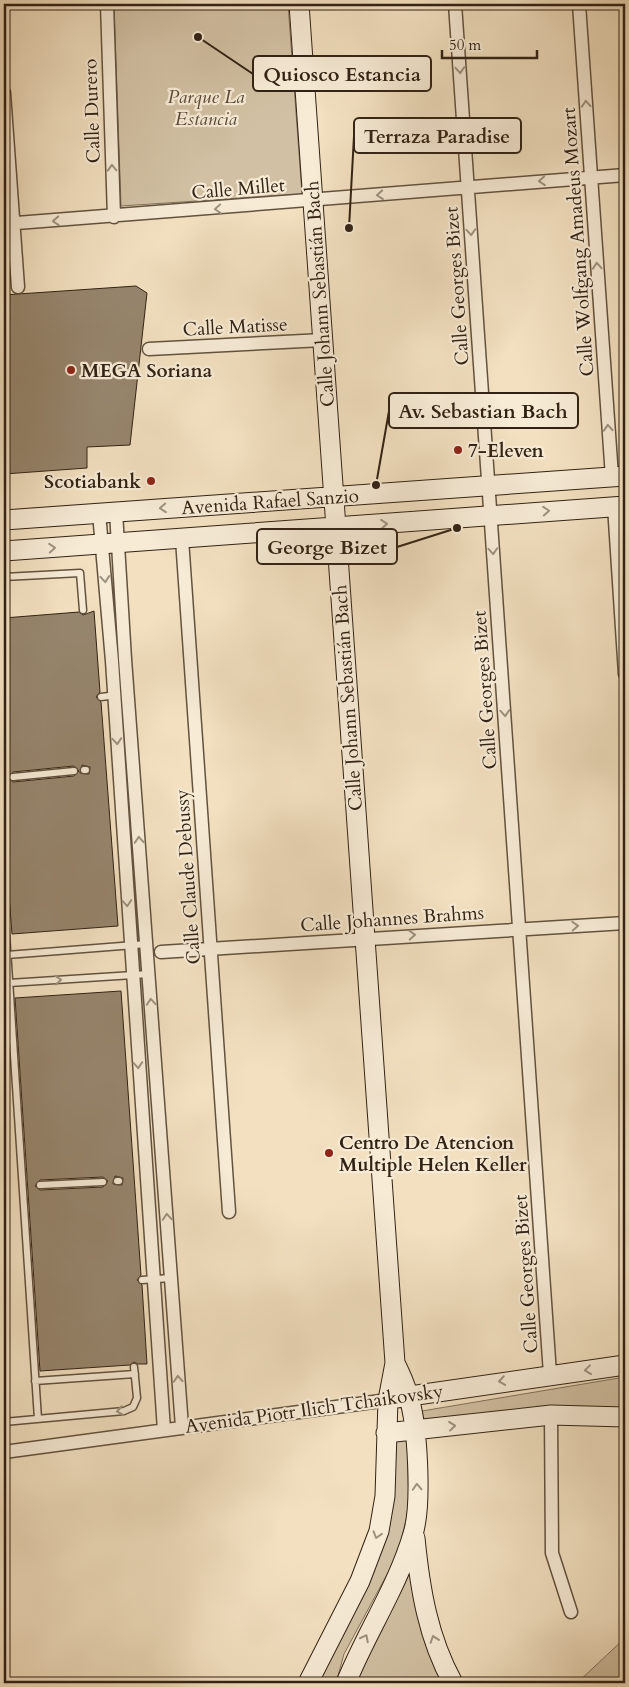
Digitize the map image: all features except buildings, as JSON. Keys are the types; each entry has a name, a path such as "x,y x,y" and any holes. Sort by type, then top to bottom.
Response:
{"street":[{"name":"Calle Durero","path":"107,4 114,217"},
{"name":"Calle Johann Sebastián Bach","path":"300,4 395,1363 388,1400 385,1496 379,1531 360,1581 308,1683"},
{"name":"Calle Georges Bizet","path":"455,4 550,1374"},
{"name":"Calle Wolfgang Amadeus Mozart","path":"579,4 591,177 618,476"},
{"path":"4,93 9,224 18,287"},
{"name":"Calle Millet","path":"9,224 313,201 625,174"},
{"name":"Calle Matisse","path":"149,349 322,340"},
{"name":"Avenida Rafael Sanzio","path":"4,520 618,476"},
{"path":"620,506 625,674"},
{"name":"Avenida Rafael Sanzio","path":"4,551 620,506"},
{"path":"108,512 110,544 109,627 132,975 148,1279 164,1430"},
{"path":"108,512 110,544 123,627 182,1427"},
{"name":"Calle Claude Debussy","path":"182,539 229,1212"},
{"path":"109,627 123,627"},
{"name":"Calle Johannes Brahms","path":"161,952 625,923"},
{"name":"Calle Johann Sebastián Bach","path":"346,1683 360,1648 404,1562 414,1533 417,1498 414,1430 409,1395 395,1363"},
{"name":"Avenida Piotr Ilich Tchaikovsky","path":"4,1452 388,1400 409,1395 550,1374 625,1365"},
{"path":"551,1415 552,1553 572,1612"},
{"name":"Avenida Piotr Ilich Tchaikovsky","path":"386,1433 551,1415 625,1418"},
{"path":"414,1533 420,1589 429,1624 443,1666 453,1683"}],"lane":[{"path":"4,577 80,573 83,610"},
{"path":"100,697 128,694"},
{"path":"13,776 74,771"},
{"path":"4,904 38,1418"},
{"path":"7,955 147,944"},
{"path":"9,983 149,974"},
{"path":"40,1185 103,1182"},
{"path":"148,1279 171,1278"},
{"path":"4,1422 124,1411 134,1407 137,1398 134,1370 35,1381"}],"green space":[{"name":"Parque La Estancia","path":"114,4 288,4 302,194 121,206"},
{"path":"625,1377 625,1412 423,1420 422,1411"},
{"path":"407,1437 409,1507 398,1554 344,1654 336,1683 318,1683 369,1578 390,1439"},
{"path":"411,1570 447,1683 356,1683 368,1654"},
{"path":"625,1638 625,1683 577,1683"}],"place":[{"name":"Quiosco Estancia","path":"198,37"},
{"name":"Terraza Paradise","path":"349,228"},
{"name":"MEGA Soriana","path":"71,370"},
{"name":"7-Eleven","path":"458,450"},
{"name":"Scotiabank","path":"151,481"},
{"name":"Av. Sebastian Bach","path":"376,485"},
{"name":"George Bizet","path":"457,528"},
{"name":"Centro De Atencion Multiple Helen Keller","path":"329,1153"}]}
